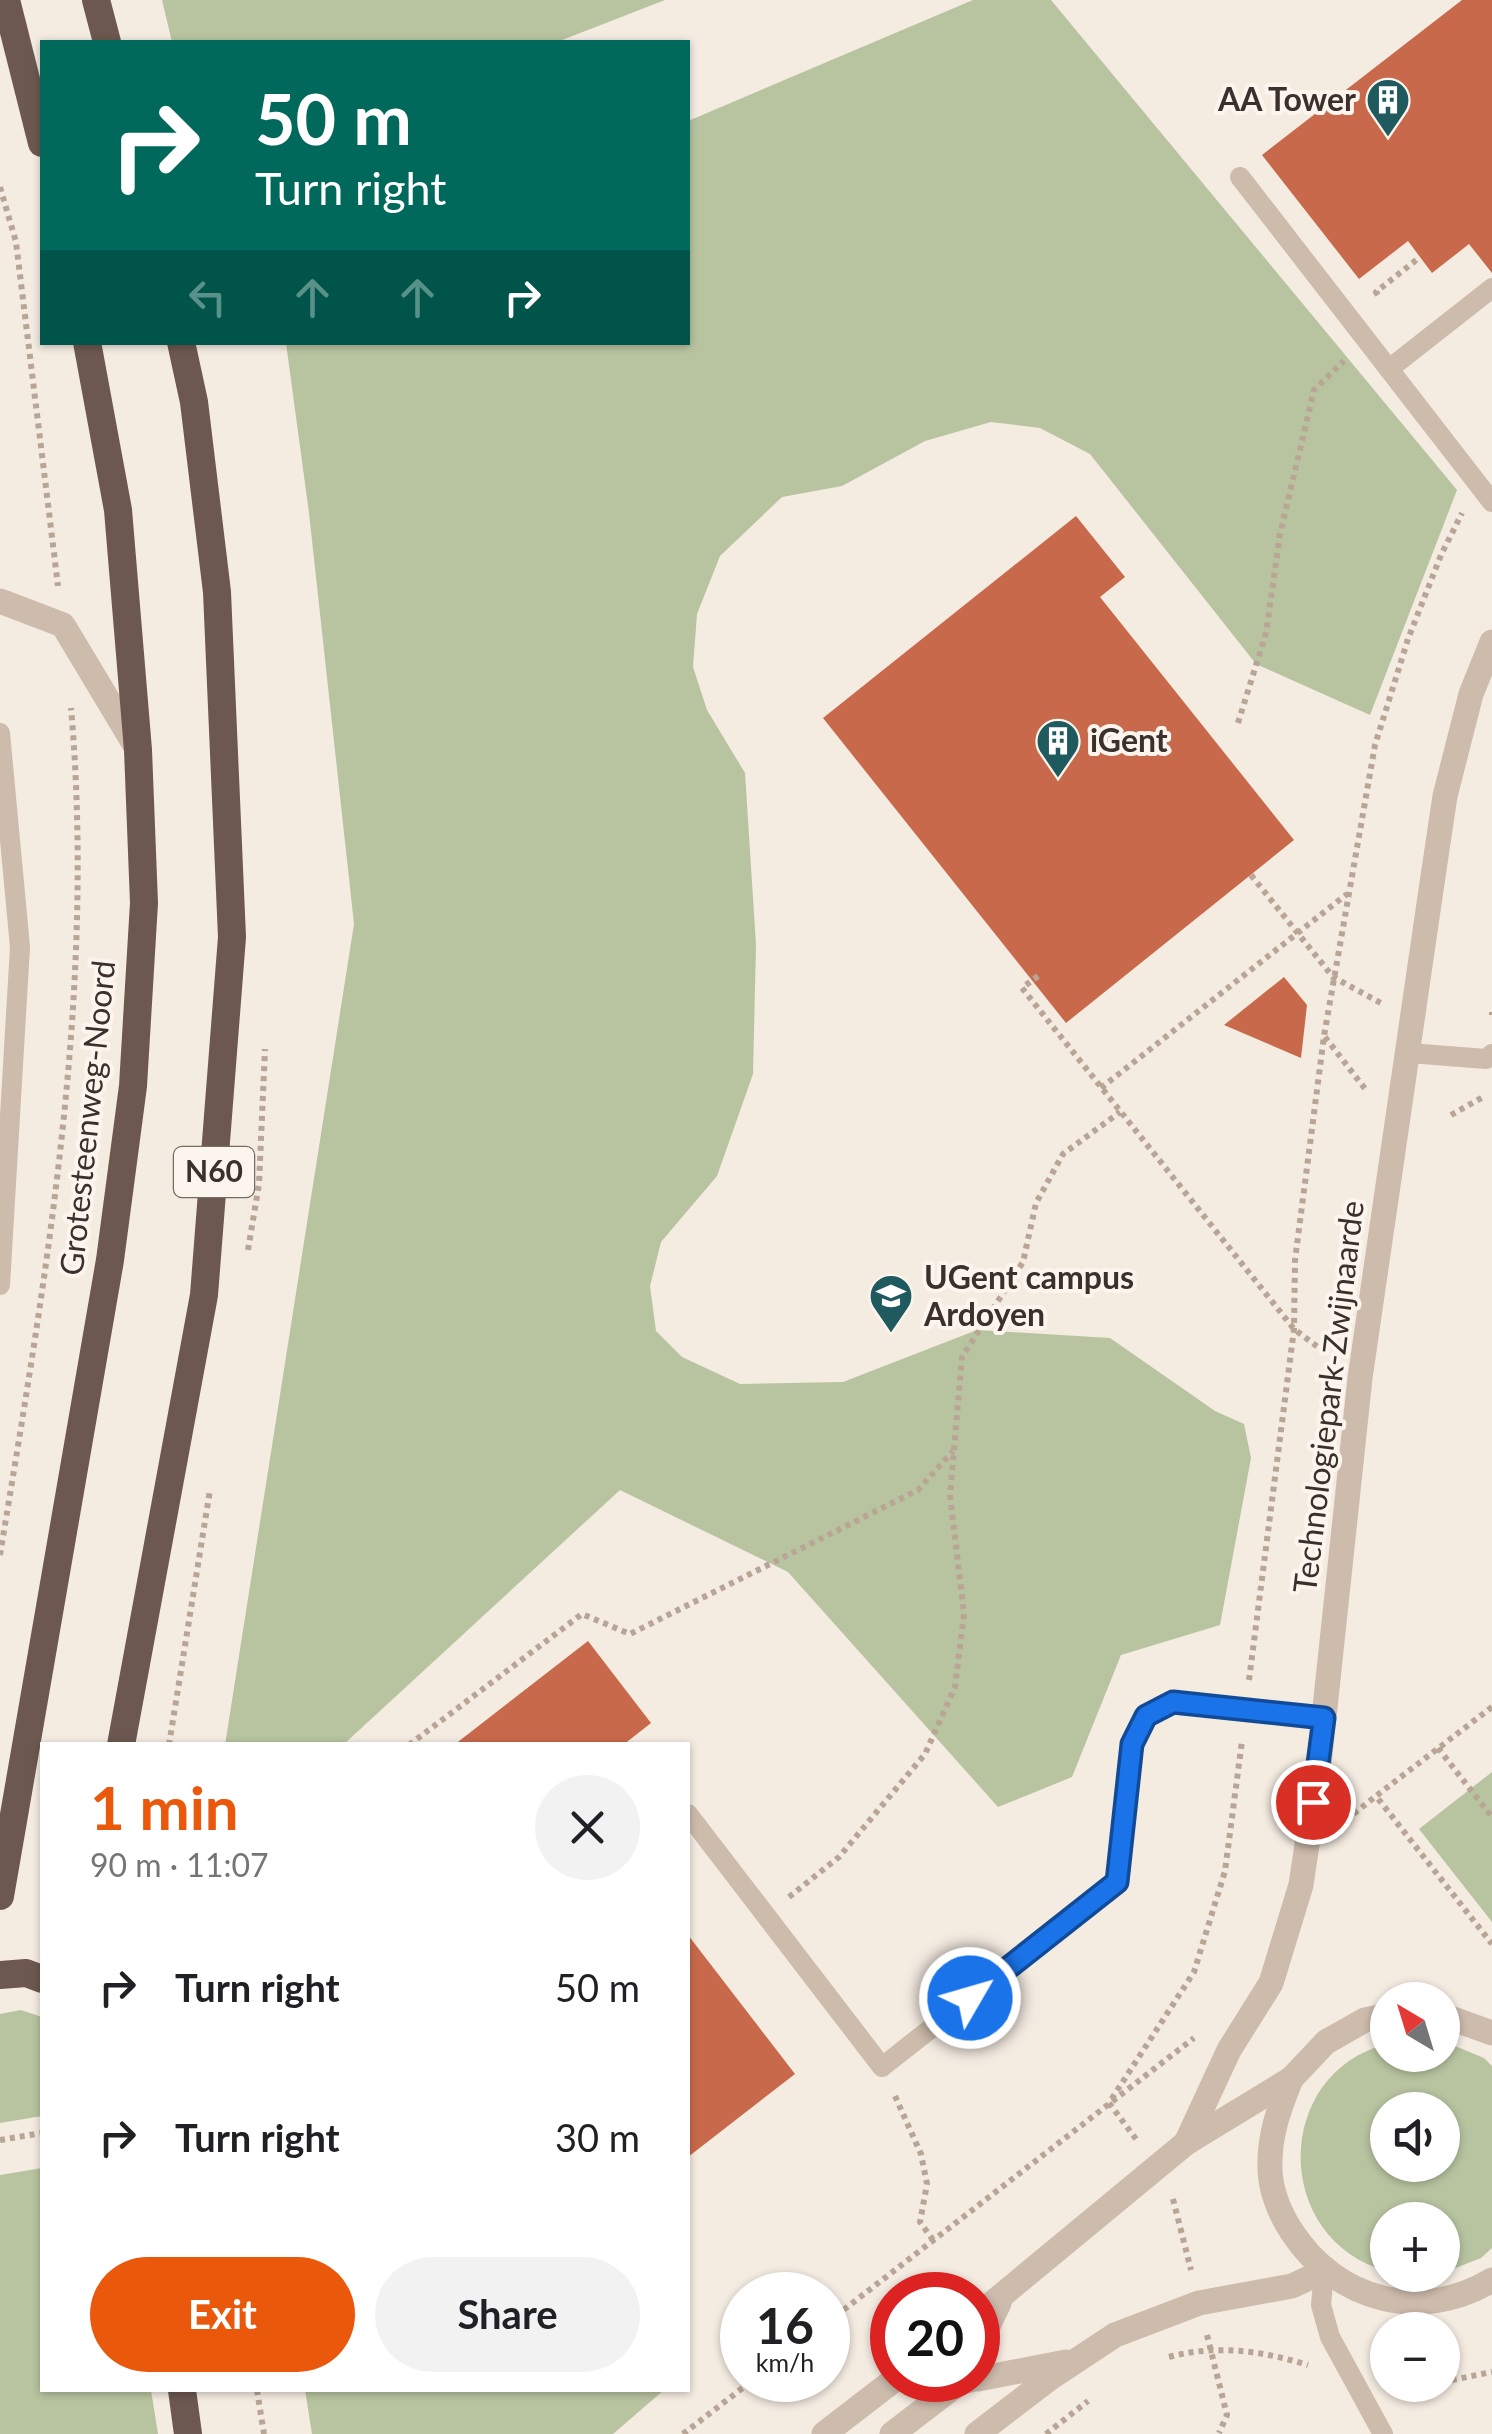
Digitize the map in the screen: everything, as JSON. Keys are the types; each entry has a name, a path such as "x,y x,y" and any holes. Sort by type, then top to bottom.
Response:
{"highway":[{"path":"6,0 40,135"},
{"path":"96,0 106,40"},
{"name":"Grotesteenweg-Noord","path":"0,1896 110,1260 132,1086 144,903 138,750 118,510 88,345"},
{"name":"N60","path":"122,1742 204,1295 232,937 217,592 194,402 182,345"},
{"path":"0,1975 26,1974 40,1978"},
{"path":"182,2392 188,2434"}],"street":[{"path":"0,601 63,625 138,750"},
{"name":"Technologiepark-Zwijnaarde","path":"1186,2143 1229,2050 1271,1983 1301,1885 1324,1718 1360,1378 1445,796 1472,694 1492,642"},
{"name":"Technologiepark-Zwijnaarde","path":"1000,2297 1186,2143 1291,2080 1326,2042 1370,2019"},
{"path":"1460,2021 1492,2033"},
{"name":"Technologiepark-Zwijnaarde","path":"1291,2080 1273,2124 1270,2171 1281,2216 1307,2256 1324,2272 1362,2293 1404,2302 1449,2299 1492,2280"},
{"path":"977,2434 1115,2335 1199,2302 1292,2286 1324,2272"},
{"name":"Technologiepark-Zwijnaarde","path":"1000,2302 1004,2294"},
{"path":"1000,2374 1077,2360"},
{"path":"824,2434 870,2399"},
{"path":"892,2434 936,2402"}],"lane":[{"path":"1240,176 1492,502"},
{"path":"1389,369 1492,288"},
{"path":"0,733 20,947 0,1285"},
{"path":"1409,1053 1486,1059 1492,1054"},
{"path":"690,1817 882,2067 1117,1882 1132,1744 1146,1716 1173,1702 1324,1718"},
{"path":"1324,2272 1321,2305 1330,2338 1383,2434"},
{"path":"1292,2286 1326,2324"}],"path":[{"path":"1238,723 1266,633 1280,534 1314,390 1366,339"},
{"path":"1249,1682 1294,1329 1295,1260 1324,1036 1375,746 1408,639 1441,555 1477,482"},
{"path":"1251,875 1334,977 1412,1021"},
{"path":"1101,1088 1348,892"},
{"path":"1038,976 1022,988 1120,1112 1294,1329 1360,1378"},
{"path":"1324,1036 1368,1092"},
{"path":"1451,1115 1482,1097"},
{"path":"766,1915 838,1858 925,1754 955,1687 964,1614 950,1495 962,1357 1024,1262 1036,1204 1063,1154 1120,1112"},
{"path":"413,1742 582,1614 630,1634 918,1490 954,1450"},
{"path":"1492,1706 1376,1796 1492,1944"},
{"path":"1109,2103 1194,1972 1225,1871 1243,1730"},
{"path":"1438,1748 1492,1817"},
{"path":"850,2305 1202,2031"},
{"path":"882,2067 920,2154 927,2184 920,2222 933,2240"},
{"path":"1109,2103 1170,2184 1227,2415 1220,2434"},
{"path":"0,2140 40,2132"},
{"path":"1160,2360 1211,2349 1253,2351 1353,2378"},
{"path":"1460,2378 1492,2372"},
{"path":"257,2392 264,2434"},
{"path":"1046,2434 1096,2394"},
{"path":"683,2434 724,2402"}],"green space":[{"path":"162,0 665,0 562,40 172,40"},
{"path":"973,0 1051,0 1457,490 1370,715 1256,664 1090,454 1040,428 991,422 925,441 842,486 782,497 720,556 697,614 693,667 707,710 745,773 756,945 753,1074 717,1176 661,1242 650,1286 656,1331 682,1357 740,1384 843,1382 977,1330 1110,1338 1215,1411 1244,1424 1251,1458 1220,1625 1121,1655 1072,1777 998,1807 788,1572 620,1490 346,1742 225,1742 354,924 309,513 286,345 690,345 690,120"},
{"path":"1492,1772 1492,1922 1419,1829"},
{"path":"21,2010 40,2016 40,2116 0,2123 0,2014"},
{"path":"1460,2048 1484,2058 1492,2066 1492,2248 1481,2258 1460,2266 1460,2202 1370,2202 1370,2263 1349,2254 1322,2227 1306,2193 1301,2157 1306,2120 1322,2087 1349,2061 1370,2052 1370,2072 1460,2072"},
{"path":"40,2168 40,2392 151,2392 158,2434 0,2434 0,2175"},
{"path":"305,2392 662,2392 613,2434 312,2434"}],"building":[{"name":"AA Tower","path":"1462,0 1492,0 1492,273 1469,244 1432,273 1408,241 1359,279 1262,155"},
{"name":"iGent","path":"1076,516 1125,577 1100,597 1294,840 1066,1023 823,718"},
{"path":"1284,977 1307,1005 1301,1058 1224,1025"},
{"path":"588,1641 651,1723 627,1742 458,1742"},
{"path":"690,1938 795,2074 690,2155"}],"place":[{"name":"AA Tower","path":"1388,138"},
{"name":"iGent","path":"1058,779"},
{"name":"UGent campus Ardoyen","path":"891,1334"}],"route":[{"path":"970,1998 1117,1882 1132,1744 1146,1716 1173,1702 1324,1718 1313,1802"}]}
